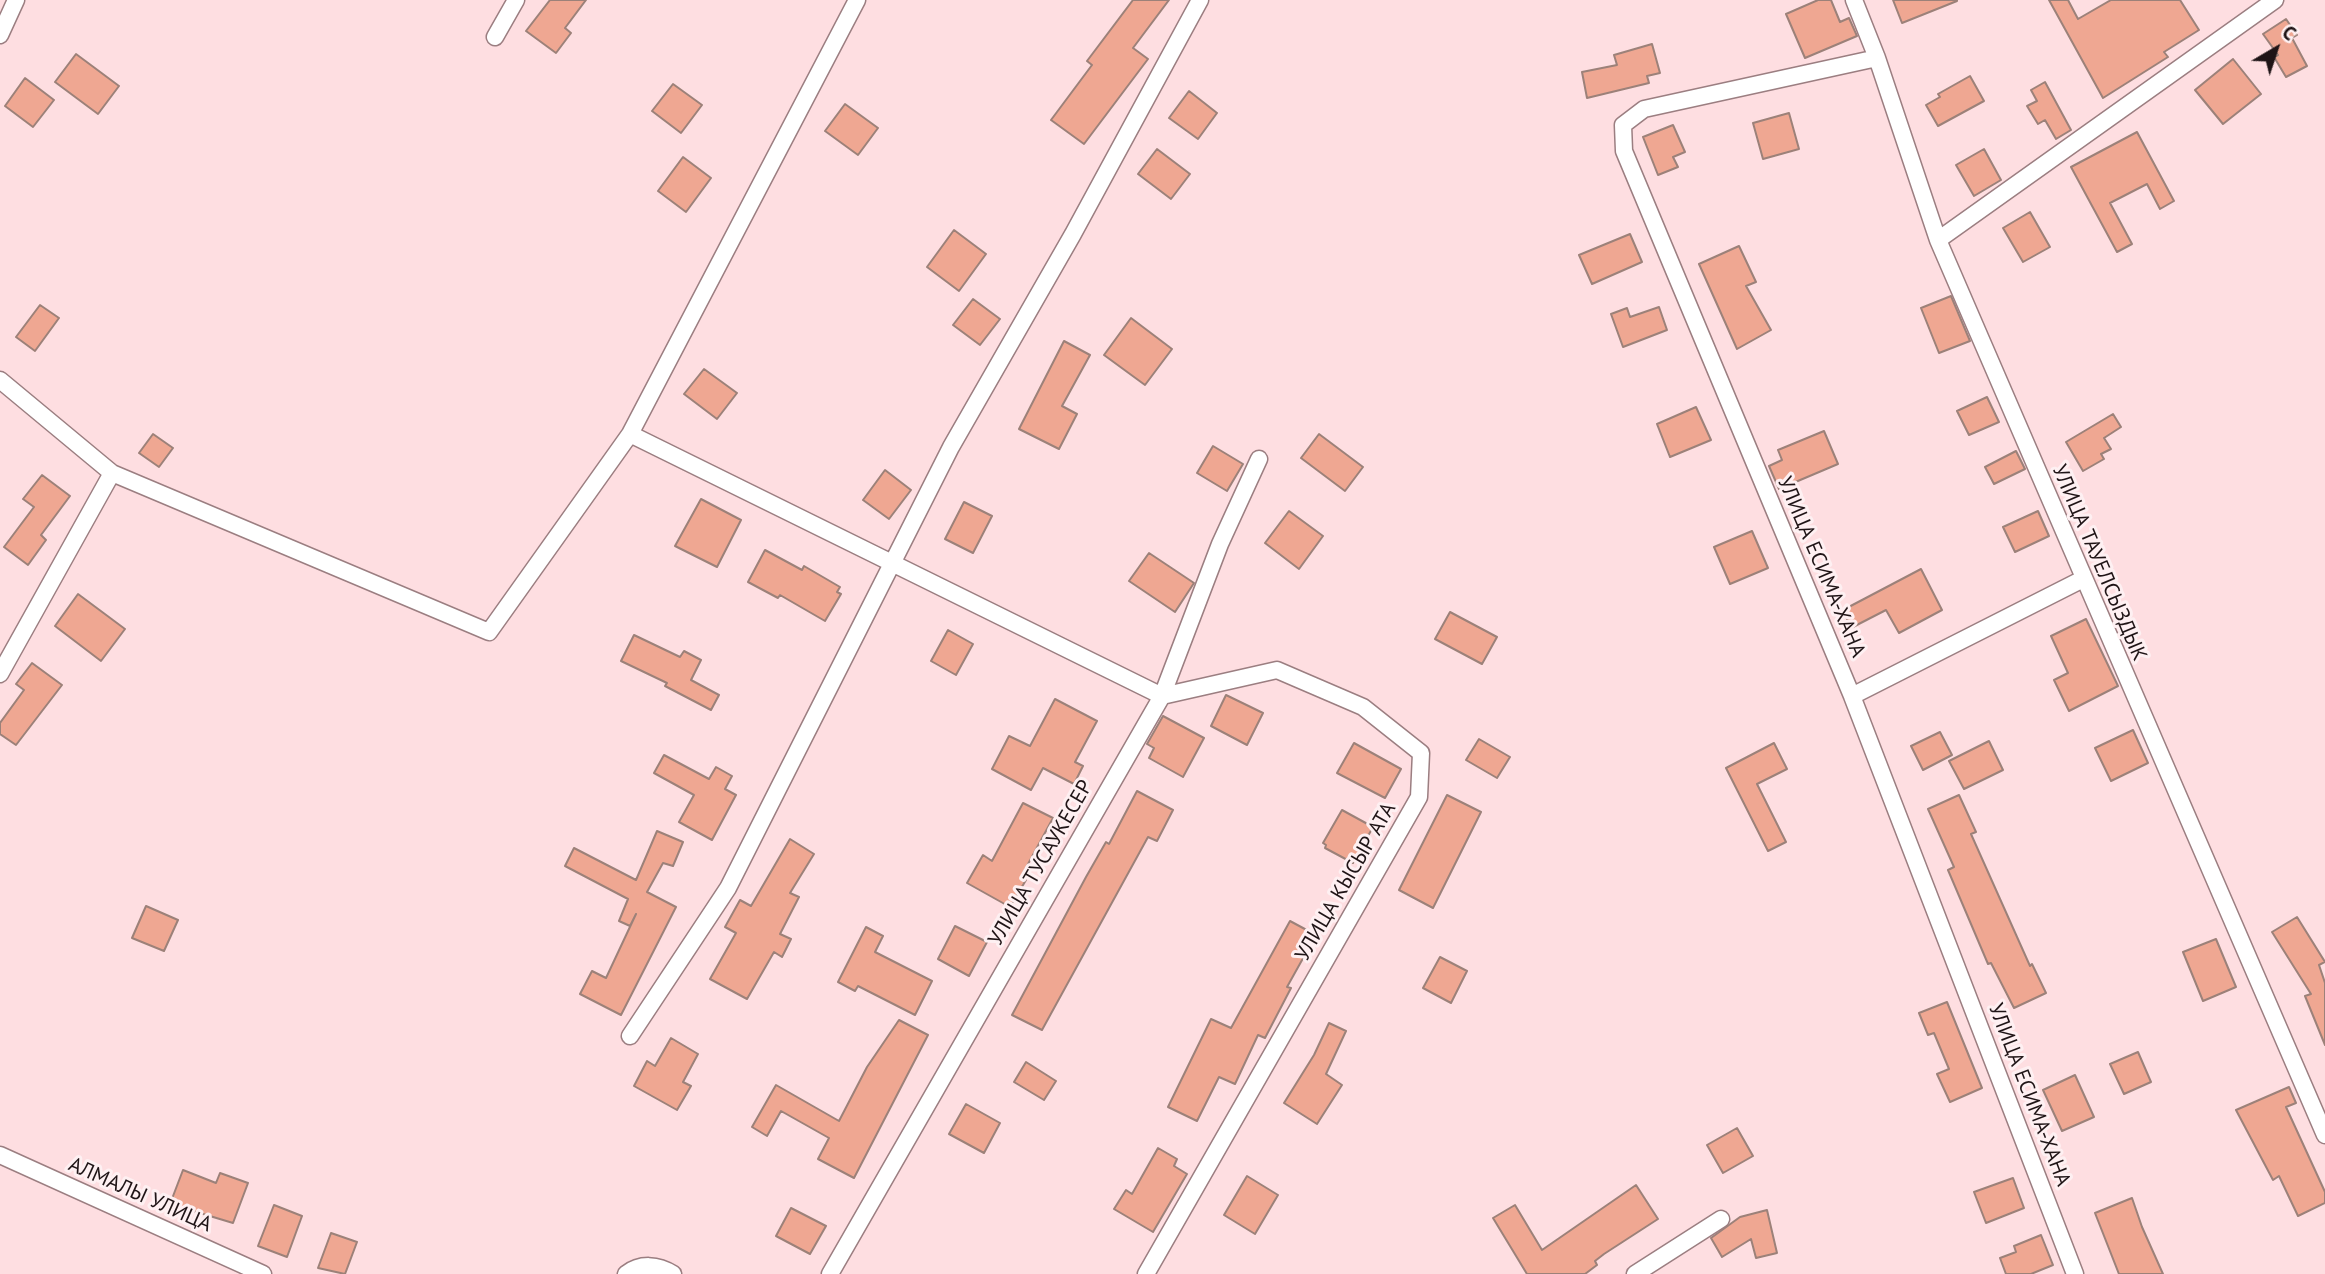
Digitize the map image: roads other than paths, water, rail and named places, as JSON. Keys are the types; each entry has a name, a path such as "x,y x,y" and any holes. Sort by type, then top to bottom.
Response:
{"street":[{"path":"0,35 16,0"},
{"path":"495,37 516,0"},
{"path":"0,380 112,473 489,632 631,434 857,0"},
{"path":"630,1036 728,888 951,447 1073,234 1200,0"},
{"name":"УЛИЦА ТАУЕЛСЫЗДЫК","path":"1853,0 1877,58 1938,240 2325,1135"},
{"path":"1938,240 2275,0"},
{"name":"УЛИЦА ЕСИМА-ХАНА","path":"1877,58 1644,109 1623,125 1624,151 1852,696 2076,1274"},
{"path":"631,434 1162,696"},
{"name":"УЛИЦА ТУСАУКЕСЕР","path":"830,1274 1162,696 1220,544 1259,459"},
{"path":"0,674 112,473"},
{"path":"1852,696 2083,579"},
{"name":"УЛИЦА КЫСЫР АТА","path":"1146,1274 1419,797 1421,753 1363,707 1277,670 1162,696"},
{"name":"АЛМАЛЫ УЛИЦА","path":"0,1155 263,1274"},
{"path":"1635,1274 1721,1219"},
{"path":"626,1274 633,1268 649,1265 673,1274"}]}
